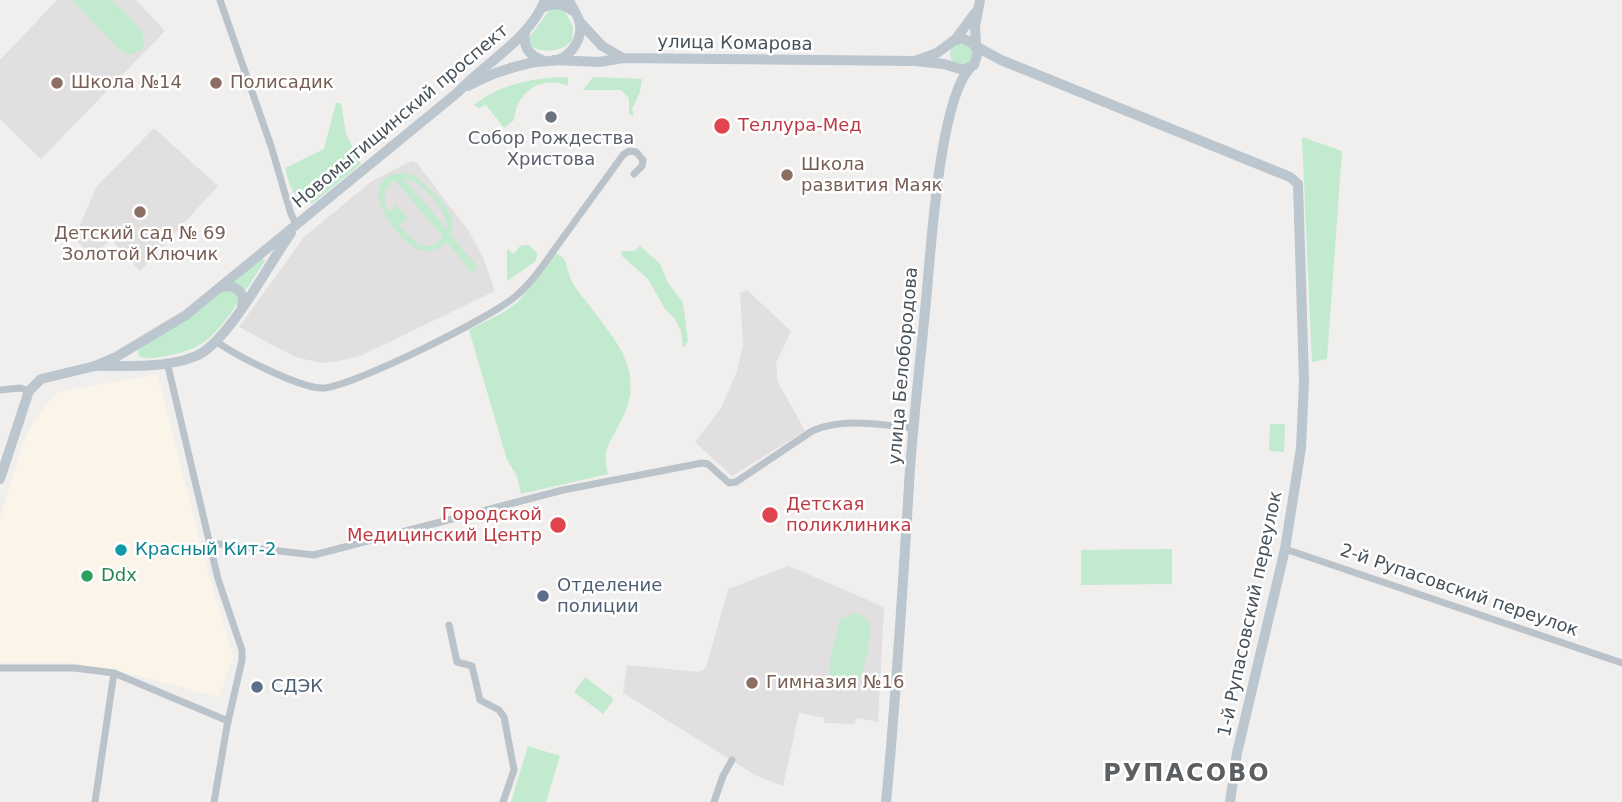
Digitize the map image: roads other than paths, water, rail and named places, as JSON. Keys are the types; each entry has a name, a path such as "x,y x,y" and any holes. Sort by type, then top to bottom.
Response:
{"street":[{"path":"220,0 297,226"},
{"path":"569,0 577,16 602,46 623,58"},
{"path":"979,3 952,43 946,57 951,66 962,70 988,58 1001,60"},
{"path":"973,66 978,56 975,27 979,3"},
{"name":"Новомытищинский проспект","path":"95,366 136,346 179,319 297,226 458,92 525,31 544,4 560,4 577,16"},
{"path":"458,92 492,74 549,61 568,53 579,36 577,16"},
{"name":"Новомытищинский проспект","path":"525,31 525,46 533,55 549,61"},
{"path":"952,43 966,39 1001,60"},
{"name":"улица Комарова","path":"915,61 932,56 952,43"},
{"name":"улица Комарова","path":"549,61 599,62 623,58 915,61 951,66"},
{"name":"1-й Рупасовский переулок","path":"1001,60 1293,178 1299,187 1304,406 1301,447 1285,549 1237,752 1230,802"},
{"name":"улица Белобородова","path":"886,802 914,428 937,193 954,102 955,84 951,66"},
{"name":"улица Белобородова","path":"954,102 961,81 973,66"},
{"path":"216,341 234,354 303,384 323,388 348,382 418,350 510,302 536,274 623,155 629,151 636,152 643,160 642,166 634,174"},
{"name":"Новомытищинский проспект","path":"29,391 41,379 95,366 148,365 197,356 216,341 297,226"},
{"path":"221,287 232,286 240,292 243,297 242,306"},
{"path":"136,346 134,351 137,359 148,365"},
{"path":"167,362 218,579 242,650 214,802"},
{"path":"0,390 20,388 29,391 0,479"},
{"path":"211,543 314,555 564,490 702,463 708,464 729,482 736,482 812,430 823,426 848,423 914,428"},
{"name":"2-й Рупасовский переулок","path":"1285,549 1622,663"},
{"path":"449,625 457,662 472,666 480,700 499,710 504,717 514,770 503,802"},
{"path":"0,668 75,668 114,673 228,721"},
{"path":"95,802 114,673"},
{"path":"714,802 732,760"}],"place":[{"name":"Школа №14","path":"57,83"},
{"name":"Полисадик","path":"216,83"},
{"name":"Собор Рождества Христова","path":"551,117"},
{"name":"Теллура-Мед","path":"722,126"},
{"name":"Школа развития Маяк","path":"787,175"},
{"name":"Детский сад № 69 Золотой Ключик","path":"140,212"},
{"name":"Детская поликлиника","path":"770,515"},
{"name":"Городской Медицинский Центр","path":"558,525"},
{"name":"Красный Кит-2","path":"121,550"},
{"name":"Ddx","path":"87,576"},
{"name":"Отделение полиции","path":"543,596"},
{"name":"Гимназия №16","path":"752,683"},
{"name":"СДЭК","path":"257,687"}],"district":[{"name":"РУПАСОВО","path":"1187,775"}]}
